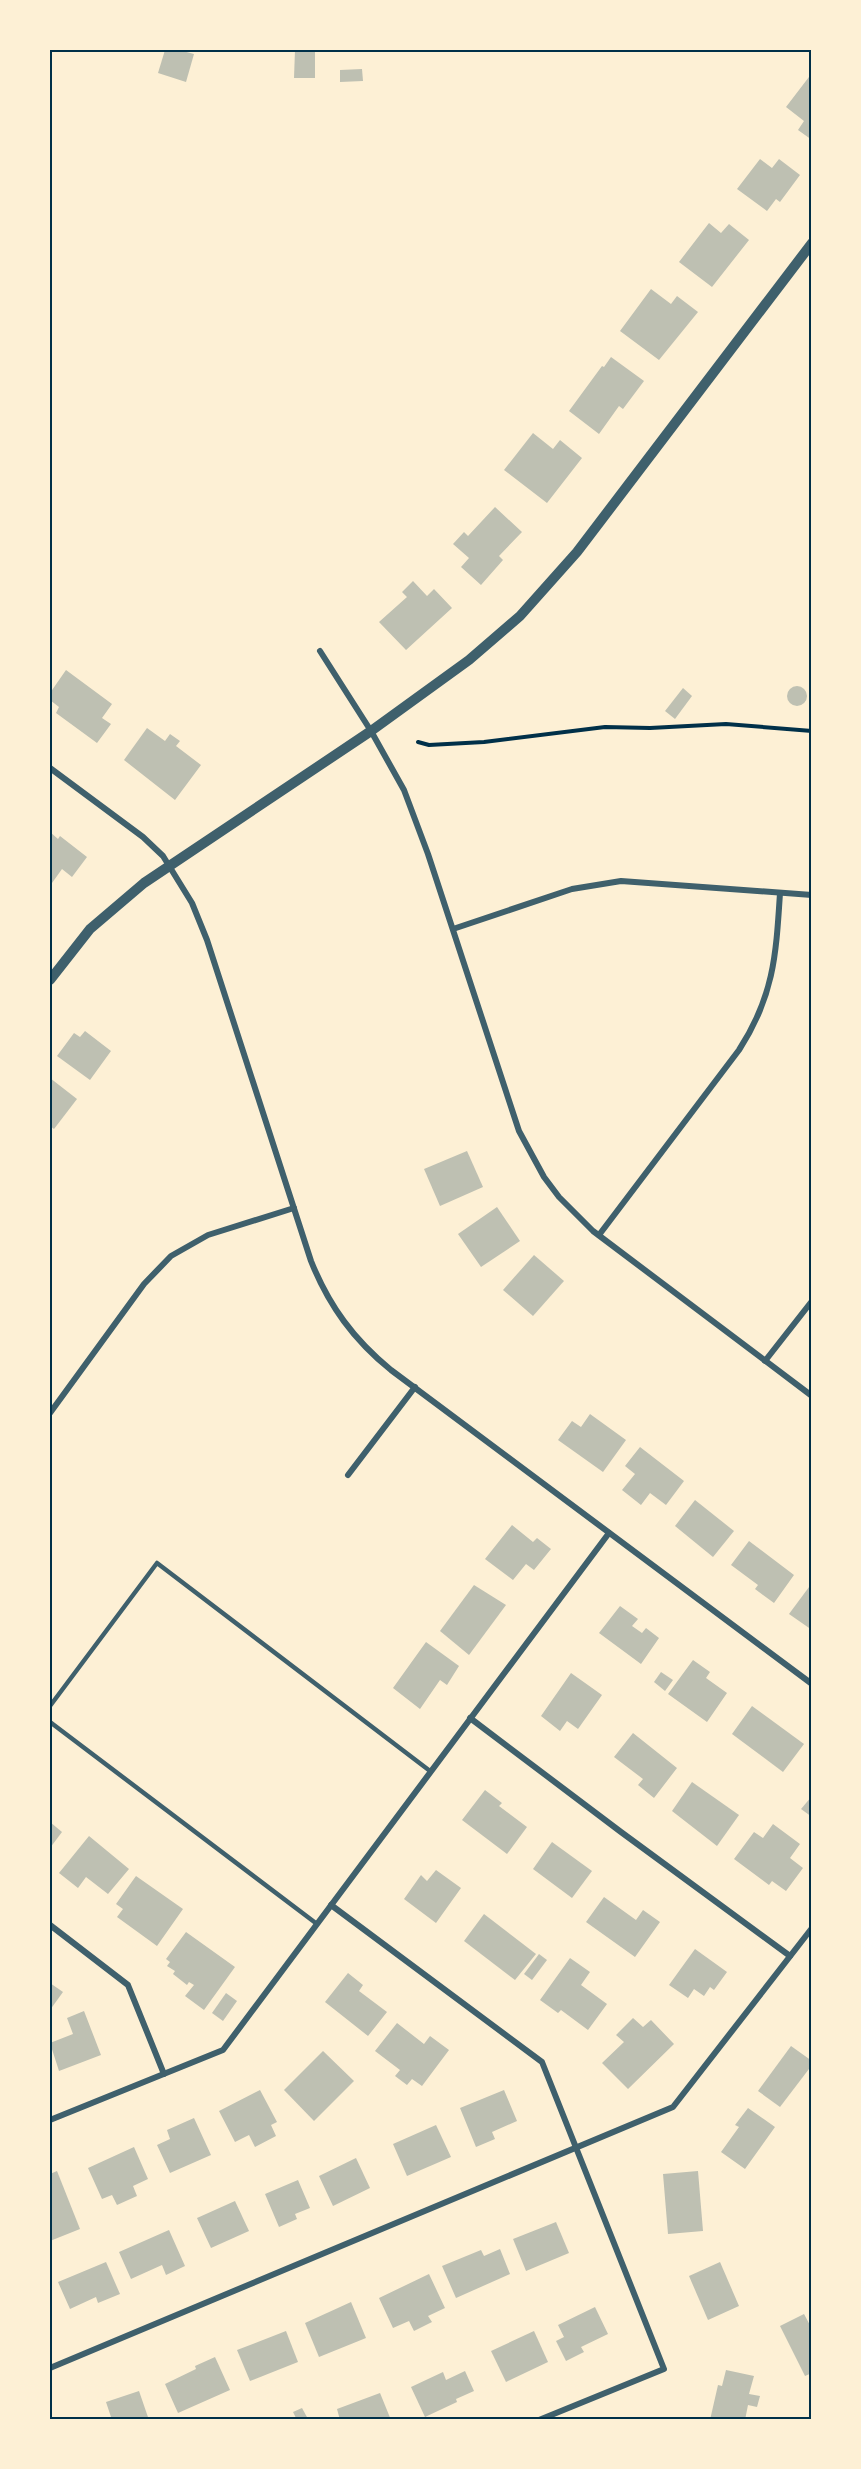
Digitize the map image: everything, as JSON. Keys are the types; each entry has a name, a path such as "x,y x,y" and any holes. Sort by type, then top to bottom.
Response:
{"street":[{"path":"50,981 90,929 116,905 169,865 371,731 469,660 541,596 578,552 812,243"},
{"path":"320,651 371,731 404,790 453,928 519,1131 531,1155 560,1197 599,1235 812,1396"},
{"path":"50,768 143,837 169,865 192,903 200,921 319,1282 341,1319 373,1355 812,1684"},
{"path":"453,928 597,883 644,881 812,895"},
{"path":"599,1235 739,1050 757,1019 774,969 780,892"},
{"path":"50,1413 144,1284 171,1256 208,1235 294,1208"},
{"path":"765,1361 812,1300"},
{"path":"348,1475 415,1387"},
{"path":"50,2120 223,2050 609,1533"},
{"path":"470,1718 790,1956"},
{"path":"331,1905 542,2062 664,2369 539,2420"},
{"path":"50,1925 128,1985 164,2074"},
{"path":"50,2368 673,2107 812,1928"}],"lane":[{"path":"50,1706 157,1563 430,1772"},
{"path":"50,1722 317,1924"}],"path":[{"path":"418,742 429,745 484,742 581,729 726,724 812,731"}],"building":[{"path":"165,50 179,50 194,54 186,82 158,73"},
{"path":"295,50 315,50 315,78 294,78"},
{"path":"362,69 363,81 340,82 340,70"},
{"path":"812,73 812,140 798,130 804,121 786,107"},
{"path":"760,159 772,168 779,159 800,175 780,202 776,199 767,211 737,189"},
{"path":"709,223 721,233 729,224 749,240 712,287 679,262"},
{"path":"651,289 671,304 677,296 698,312 659,360 620,331"},
{"path":"611,357 644,381 623,409 619,406 599,434 569,411"},
{"path":"533,433 553,449 560,440 582,458 547,503 504,470"},
{"path":"495,507 522,532 499,556 503,560 481,585 461,567 469,558 453,544 464,532 468,536"},
{"path":"413,581 427,596 434,589 452,608 406,650 379,622 407,597 402,592"},
{"path":"66,670 112,704 102,718 111,724 97,743 56,713 59,707 50,700 50,693"},
{"path":"797,686 804,689 807,696 804,703 797,706 790,703 787,696 790,689"},
{"path":"683,688 692,696 675,719 665,711"},
{"path":"147,728 165,741 170,734 180,741 176,746 201,765 175,800 124,760"},
{"path":"50,832 58,839 60,836 87,857 72,877 62,869 52,883 50,881"},
{"path":"85,1031 111,1051 90,1080 57,1056 74,1033 80,1037"},
{"path":"50,1078 77,1099 54,1129 50,1126"},
{"path":"467,1151 483,1187 440,1206 424,1169"},
{"path":"497,1207 520,1241 481,1267 458,1234"},
{"path":"534,1255 564,1281 533,1316 503,1290"},
{"path":"590,1414 626,1440 603,1472 558,1440 572,1421 581,1427"},
{"path":"640,1447 684,1481 666,1505 650,1493 641,1505 622,1490 635,1474 625,1466"},
{"path":"695,1500 734,1531 713,1557 675,1526"},
{"path":"512,1525 533,1542 537,1538 551,1549 534,1570 526,1564 513,1580 485,1559"},
{"path":"749,1541 794,1575 774,1603 755,1589 758,1585 731,1565"},
{"path":"812,1583 812,1630 789,1614"},
{"path":"474,1585 506,1605 469,1655 440,1631"},
{"path":"620,1606 638,1619 632,1626 642,1633 646,1628 659,1638 641,1664 599,1633"},
{"path":"426,1642 459,1666 447,1685 440,1680 420,1709 393,1688"},
{"path":"693,1660 710,1672 706,1678 727,1693 707,1722 668,1694"},
{"path":"661,1672 673,1680 665,1691 654,1682"},
{"path":"571,1673 602,1695 578,1729 567,1721 560,1731 541,1716"},
{"path":"752,1706 804,1744 783,1772 732,1734"},
{"path":"633,1733 677,1768 654,1798 638,1785 643,1779 614,1757"},
{"path":"692,1782 739,1815 717,1846 672,1811"},
{"path":"485,1790 502,1803 499,1806 527,1827 507,1854 462,1820"},
{"path":"812,1796 812,1817 801,1809"},
{"path":"50,1822 62,1832 50,1848"},
{"path":"773,1824 800,1844 790,1858 803,1868 786,1891 772,1881 769,1885 734,1859 754,1832 763,1838"},
{"path":"89,1836 129,1869 108,1894 86,1877 78,1888 59,1873"},
{"path":"552,1842 592,1871 572,1898 533,1869"},
{"path":"436,1870 461,1888 436,1923 404,1899 421,1875 427,1881"},
{"path":"136,1876 183,1909 157,1946 117,1917 123,1909 116,1904"},
{"path":"604,1897 636,1920 643,1910 660,1922 635,1957 586,1922"},
{"path":"484,1914 536,1954 515,1980 464,1941"},
{"path":"186,1932 235,1967 204,2010 185,1996 194,1985 189,1982 187,1985 173,1974 175,1971 167,1966 170,1962 166,1959"},
{"path":"695,1949 727,1972 714,1990 710,1987 704,1996 694,1989 688,1998 669,1985"},
{"path":"539,1954 547,1960 532,1980 524,1974"},
{"path":"570,1958 590,1972 581,1985 607,2004 588,2030 561,2010 558,2013 540,2000"},
{"path":"348,1973 363,1985 359,1991 387,2012 368,2036 325,2002"},
{"path":"50,1983 63,1992 50,2010"},
{"path":"226,1993 237,2001 223,2021 212,2013"},
{"path":"84,2011 101,2055 59,2071 50,2043 73,2034 67,2018"},
{"path":"633,2018 643,2027 651,2020 674,2044 628,2089 602,2063 624,2042 616,2035"},
{"path":"397,2023 424,2044 430,2036 449,2050 422,2086 412,2079 407,2085 395,2076 400,2070 375,2051"},
{"path":"791,2046 812,2061 812,2065 780,2107 758,2091"},
{"path":"323,2051 354,2081 314,2121 284,2090"},
{"path":"260,2090 277,2122 271,2125 276,2136 255,2147 249,2135 235,2142 219,2111"},
{"path":"504,2090 517,2121 492,2132 495,2139 476,2147 460,2108"},
{"path":"748,2108 775,2127 745,2169 721,2152 739,2127 735,2125"},
{"path":"194,2118 211,2155 170,2173 157,2145 170,2139 167,2130"},
{"path":"436,2125 451,2157 407,2176 393,2144"},
{"path":"134,2147 148,2179 133,2186 137,2196 117,2205 112,2195 102,2199 88,2168"},
{"path":"356,2158 370,2188 333,2206 319,2176"},
{"path":"57,2171 80,2229 50,2241 50,2174"},
{"path":"698,2171 703,2231 668,2234 663,2174"},
{"path":"298,2180 310,2208 295,2214 297,2219 279,2227 265,2194"},
{"path":"235,2201 249,2231 211,2248 197,2218"},
{"path":"556,2222 569,2253 526,2271 513,2239"},
{"path":"169,2230 185,2266 166,2275 162,2265 131,2279 119,2252"},
{"path":"500,2249 510,2274 456,2298 442,2266 481,2250 484,2256"},
{"path":"106,2262 120,2294 98,2303 96,2297 70,2309 58,2282"},
{"path":"720,2262 739,2306 708,2320 689,2276"},
{"path":"429,2274 445,2308 428,2316 432,2322 414,2331 409,2321 393,2328 379,2298"},
{"path":"351,2302 366,2338 319,2357 305,2323"},
{"path":"595,2307 608,2334 581,2347 584,2352 566,2361 556,2341 564,2337 558,2325"},
{"path":"804,2314 812,2329 812,2373 805,2376 780,2326"},
{"path":"286,2331 298,2362 250,2381 237,2350"},
{"path":"534,2331 548,2362 506,2382 491,2351"},
{"path":"215,2357 230,2390 178,2413 165,2384"},
{"path":"726,2370 754,2376 749,2394 760,2396 757,2407 748,2405 745,2420 710,2420 718,2385 722,2386"},
{"path":"465,2371 474,2391 425,2417 411,2387 443,2372 446,2380"},
{"path":"139,2391 149,2420 112,2420 106,2402"},
{"path":"380,2393 391,2420 340,2420 337,2409"},
{"path":"302,2408 308,2419 297,2420 293,2412"}]}
